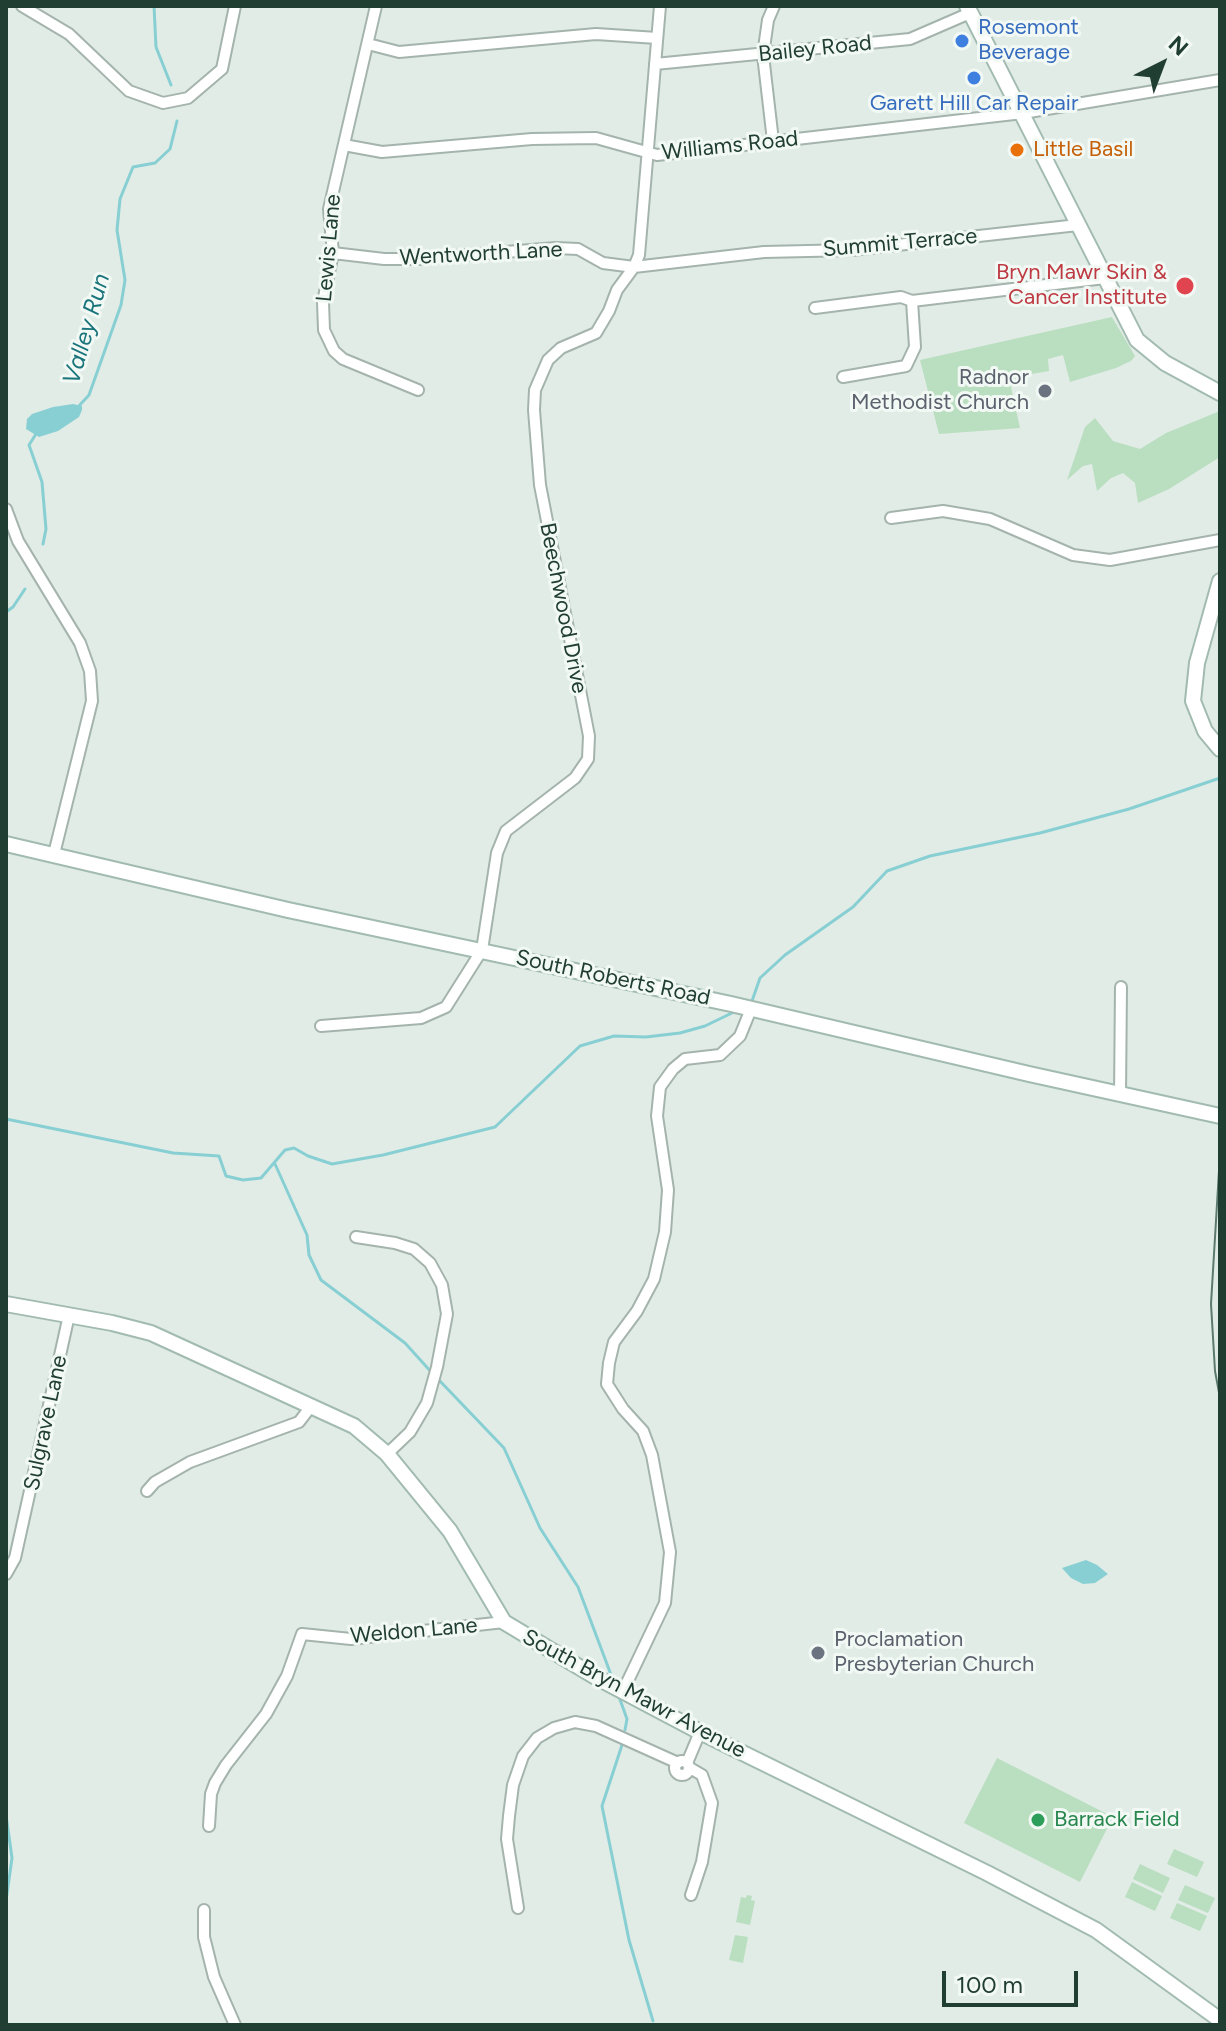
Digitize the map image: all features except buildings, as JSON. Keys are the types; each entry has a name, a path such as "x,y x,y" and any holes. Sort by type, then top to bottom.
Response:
{"main road":[{"path":"968,9 1129,327 1149,352 1220,393"},
{"path":"1220,581 1197,663 1193,701 1205,731 1220,749"},
{"name":"South Roberts Road","path":"6,844 288,910 751,1009 1220,1116"},
{"name":"South Bryn Mawr Avenue","path":"6,1304 151,1333 354,1426 387,1454 450,1531 504,1622 594,1676 700,1732 1096,1930 1220,2020"}],"street":[{"path":"22,6 69,34 129,91 163,103 188,98 222,69 235,6"},
{"name":"Lewis Lane","path":"376,6 329,209 333,253 323,302 324,330 334,351 343,359 418,390"},
{"path":"634,267 639,255 660,6"},
{"path":"773,141 763,55 768,20 774,6"},
{"name":"Bailey Road","path":"655,64 910,39 968,9"},
{"path":"368,44 399,52 596,34 657,38"},
{"name":"Williams Road","path":"344,145 382,152 532,139 596,138 657,155 1023,113 1220,80"},
{"name":"Summit Terrace","path":"721,257 764,252 852,250 1078,225"},
{"name":"Wentworth Lane","path":"333,253 417,259 578,249 603,263 634,267 721,257"},
{"name":"Beechwood Drive","path":"482,950 497,853 506,831 575,778 588,759 589,736 540,485 535,390 548,360 561,348 596,333 617,290 634,267"},
{"path":"815,308 901,297 912,301 1105,278"},
{"path":"843,377 906,366 915,347 912,301"},
{"path":"6,509 18,541 80,643 90,671 92,701 54,854"},
{"path":"891,518 943,511 990,519 1073,555 1110,560 1220,540"},
{"path":"321,1026 421,1018 446,1007 482,950"},
{"path":"1120,1095 1121,987"},
{"path":"621,1690 665,1603 670,1552 652,1455 643,1431 623,1409 607,1384 614,1342 637,1311 654,1279 665,1232 668,1190 657,1116 660,1087 685,1059 720,1055 740,1036 751,1009"},
{"path":"356,1237 414,1249 430,1263 442,1285 447,1314 427,1403 410,1432 387,1454"},
{"name":"Sulgrave Lane","path":"6,1574 15,1558 69,1315"},
{"path":"147,1491 155,1482 190,1462 299,1422 312,1405"},
{"name":"Weldon Lane","path":"209,1826 211,1794 215,1783 266,1714 287,1676 302,1634 351,1639 504,1622"},
{"path":"518,1908 507,1839 513,1785 523,1756 537,1738 554,1728 575,1722 596,1726 685,1764 702,1775 712,1803 702,1862 691,1895"},
{"path":"685,1764 700,1732"},
{"path":"204,1910 204,1937 214,1977 235,2025"}],"green space":[{"path":"1112,317 1135,356 1131,361 1070,382 1063,355 1048,359 1049,371 1026,375 1028,383 1011,387 1020,428 939,434 920,360"},
{"path":"1220,411 1220,457 1169,489 1138,503 1135,483 1123,473 1111,478 1097,491 1092,464 1083,466 1067,480 1085,427 1095,418 1113,441 1140,449 1166,433"},
{"name":"Barrack Field","path":"997,1758 1113,1817 1080,1882 964,1823"},
{"path":"1174,1849 1204,1862 1197,1877 1167,1864"},
{"path":"1140,1864 1170,1878 1163,1893 1133,1879"},
{"path":"1132,1882 1162,1896 1155,1911 1125,1897"},
{"path":"1185,1885 1215,1898 1208,1913 1178,1900"},
{"path":"747,1895 755,1901 750,1925 736,1922 741,1897 746,1898"},
{"path":"1177,1903 1207,1916 1200,1931 1170,1918"},
{"path":"735,1935 748,1937 743,1963 729,1960"}],"water":[{"path":"73,404 82,406 79,417 58,431 39,437 26,429 27,419 32,414"},
{"path":"1086,1560 1108,1574 1095,1583 1083,1584 1071,1578 1062,1568"}],"waterway":[{"name":"Valley Run","path":"154,6 156,47 171,85"},
{"name":"Valley Run","path":"78,407 89,395 121,305 125,280 117,230 120,199 133,167 155,163 170,149 177,121"},
{"name":"Valley Run","path":"36,434 29,445 42,482 46,529 43,544"},
{"name":"Valley Run","path":"6,612 25,589"},
{"path":"752,1001 760,978 785,955 853,907 887,871 930,856 1040,833 1129,809 1220,778"},
{"path":"6,1119 173,1153 219,1156 226,1176 243,1180 261,1178 285,1150 294,1148 332,1164 383,1155 495,1127 580,1046 614,1036 646,1037 680,1033 705,1026 734,1012"},
{"path":"275,1164 307,1235 309,1255 321,1280 405,1343 433,1374"},
{"path":"438,1379 504,1448 540,1528 578,1587 613,1680"},
{"path":"618,1694 627,1719 625,1730"},
{"path":"622,1745 602,1806 629,1940 653,2021"},
{"path":"6,1815 12,1858 6,1901"}],"tram line":[{"path":"1220,1154 1211,1304 1215,1371 1220,1398"}],"place":[{"name":"Rosemont Beverage","path":"962,41"},
{"name":"Garett Hill Car Repair","path":"974,78"},
{"name":"Little Basil","path":"1017,150"},
{"name":"Bryn Mawr Skin & Cancer Institute","path":"1185,286"},
{"name":"Radnor Methodist Church","path":"1045,391"},
{"name":"Proclamation Presbyterian Church","path":"818,1653"},
{"name":"Barrack Field","path":"1038,1820"}]}
